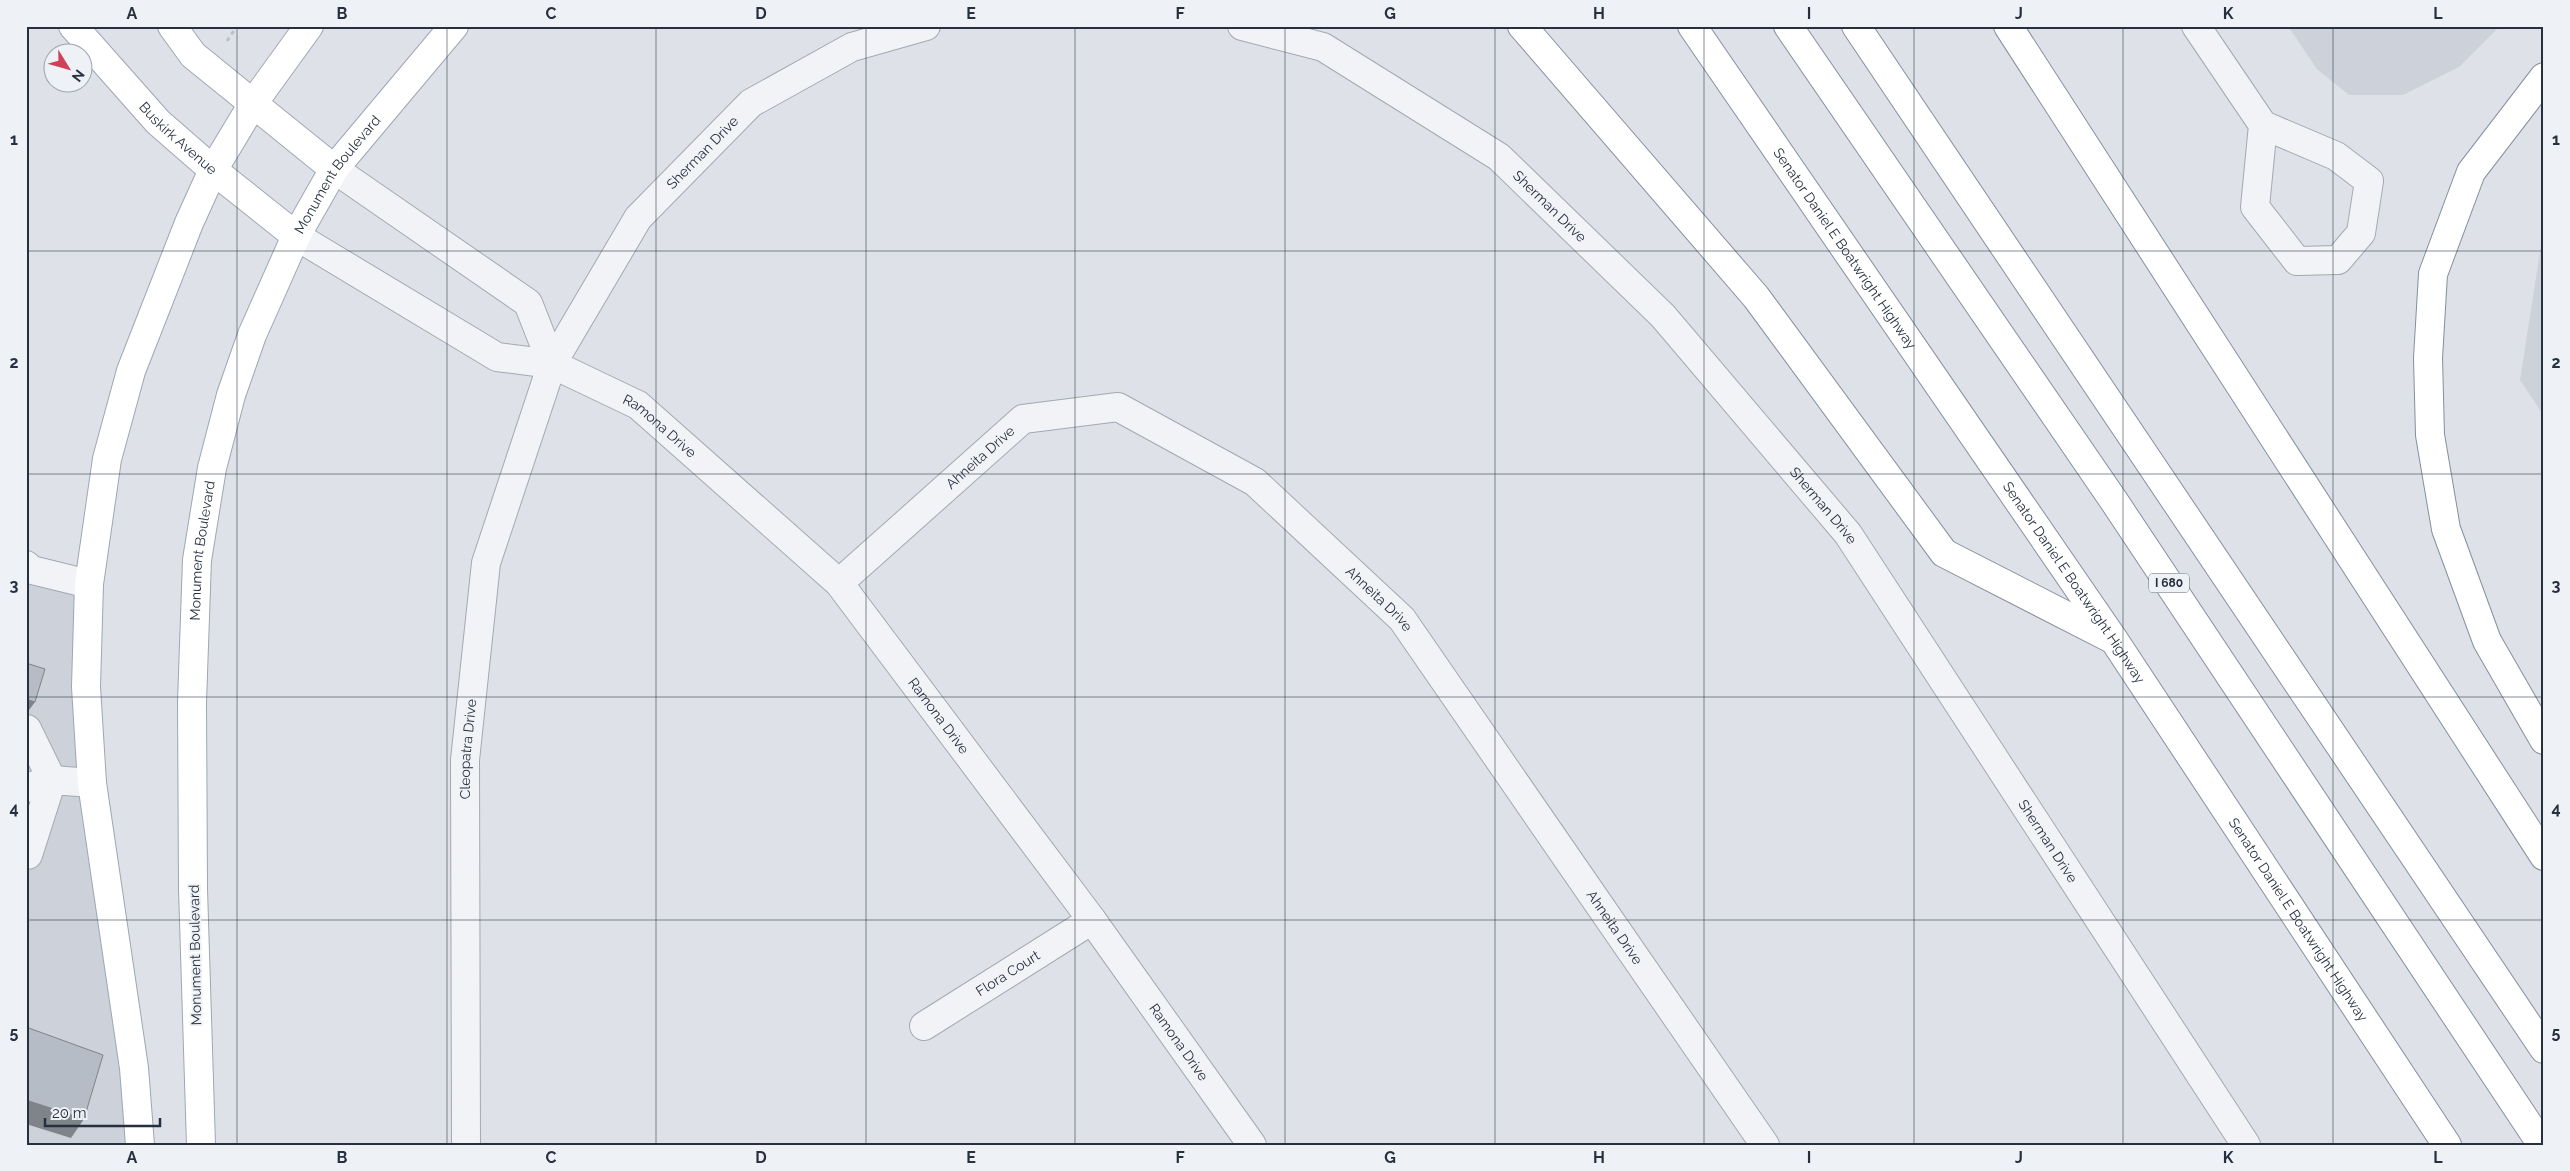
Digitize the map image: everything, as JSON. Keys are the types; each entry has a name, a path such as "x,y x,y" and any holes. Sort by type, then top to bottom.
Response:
{"main road":[{"name":"Buskirk Avenue","path":"73,26 158,122 213,170 296,236"},
{"path":"172,26 194,55 254,102 334,170"},
{"path":"140,1145 134,1068 92,783 86,687 89,584 107,458 131,371 189,223 213,170 254,102 309,26"},
{"name":"Monument Boulevard","path":"201,1145 193,889 192,702 197,560 212,468 231,395 252,335 296,236 334,170 454,26"},
{"path":"1522,26 1756,297 1944,553 2114,640"},
{"name":"Senator Daniel E Boatwright Highway","path":"1692,26 2114,640 2447,1145"},
{"name":"I 680","path":"1788,26 2114,501 2542,1145"},
{"path":"1856,26 2544,1048"},
{"path":"2008,26 2544,856"},
{"path":"2544,77 2471,172 2432,274 2428,358 2430,435 2446,529 2486,641 2544,740"}],"street":[{"name":"Sherman Drive","path":"552,364 638,218 751,103 852,47 926,26"},
{"name":"Sherman Drive","path":"1242,26 1323,47 1499,157 1663,316 1848,534 2246,1145"},
{"path":"2196,26 2263,125 2336,156 2369,181 2361,233 2338,260 2297,261 2255,207 2263,125"},
{"path":"334,170 528,303 552,364"},
{"name":"Ramona Drive","path":"296,236 497,357 552,364 638,405 839,583 1092,920 1252,1145"},
{"name":"Cleopatra Drive","path":"466,1145 465,760 486,563 552,364"},
{"name":"Ahneita Drive","path":"839,583 1023,419 1118,407 1255,482 1402,619 1765,1145"},
{"path":"26,565 32,570 89,584"},
{"path":"27,729 52,780 27,857"},
{"path":"26,788 52,780 92,783"},
{"name":"Flora Court","path":"924,1026 1092,920"}],"path":[{"path":"222,47 237,26"}],"shaded area":[{"path":"2288,26 2500,26 2459,67 2403,95 2349,95 2317,69"},
{"path":"2544,226 2544,416 2520,380"},
{"path":"26,565 89,584 86,687 140,1145 26,1145"}],"building":[{"path":"26,663 45,669 35,702 26,699"},
{"path":"26,1027 103,1055 84,1119 26,1100"}]}
